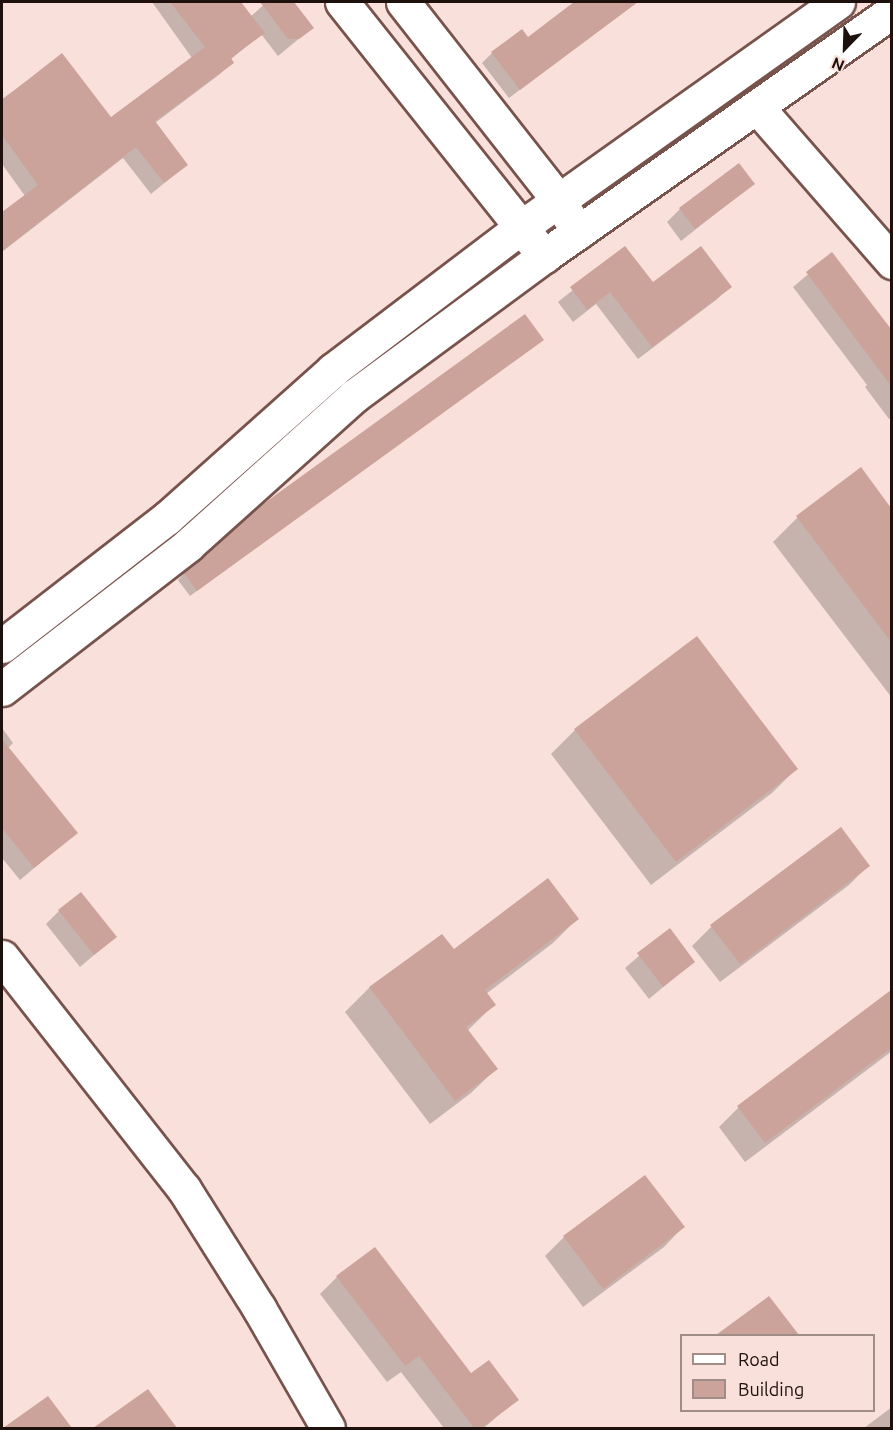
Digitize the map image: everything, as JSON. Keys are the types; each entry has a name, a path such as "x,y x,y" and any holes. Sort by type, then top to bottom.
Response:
{"main road":[{"path":"342,2 544,256"},
{"path":"403,2 558,200 579,232"},
{"path":"2,646 167,518 333,370 558,200 838,2"},
{"path":"2,689 188,545 354,396 544,256 891,11"},
{"path":"757,107 891,262"},
{"path":"2,957 184,1189 259,1308 328,1428"}],"building":[{"path":"170,2 241,2 265,33 231,58 234,63 155,121 188,165 164,183 136,147 2,251 2,212 38,185 2,135 2,100 62,53 111,117 205,47"},
{"path":"260,2 294,2 314,28 299,39 288,39"},
{"path":"574,2 638,2 520,90 491,52 522,29 528,37"},
{"path":"739,163 755,184 695,229 679,208"},
{"path":"625,246 653,282 701,246 732,287 652,347 610,292 587,310 570,287"},
{"path":"832,252 891,329 891,386 806,272"},
{"path":"525,314 544,340 197,591 183,572 259,507"},
{"path":"861,467 891,508 891,642 796,516"},
{"path":"697,636 798,769 676,862 574,729"},
{"path":"2,739 78,833 34,868 2,828"},
{"path":"841,827 870,866 740,964 710,925"},
{"path":"548,878 579,919 485,990 496,1005 466,1027 498,1069 455,1101 369,987 442,934 454,949"},
{"path":"81,892 117,937 94,955 58,910"},
{"path":"670,928 695,962 663,987 637,953"},
{"path":"891,990 891,1048 765,1143 737,1106"},
{"path":"645,1175 685,1227 603,1289 563,1236"},
{"path":"375,1247 471,1373 489,1360 519,1400 481,1428 474,1428 419,1356 405,1366 336,1276"},
{"path":"769,1296 798,1334 717,1334"},
{"path":"148,1389 177,1428 93,1428"},
{"path":"48,1396 72,1428 3,1428"}]}
